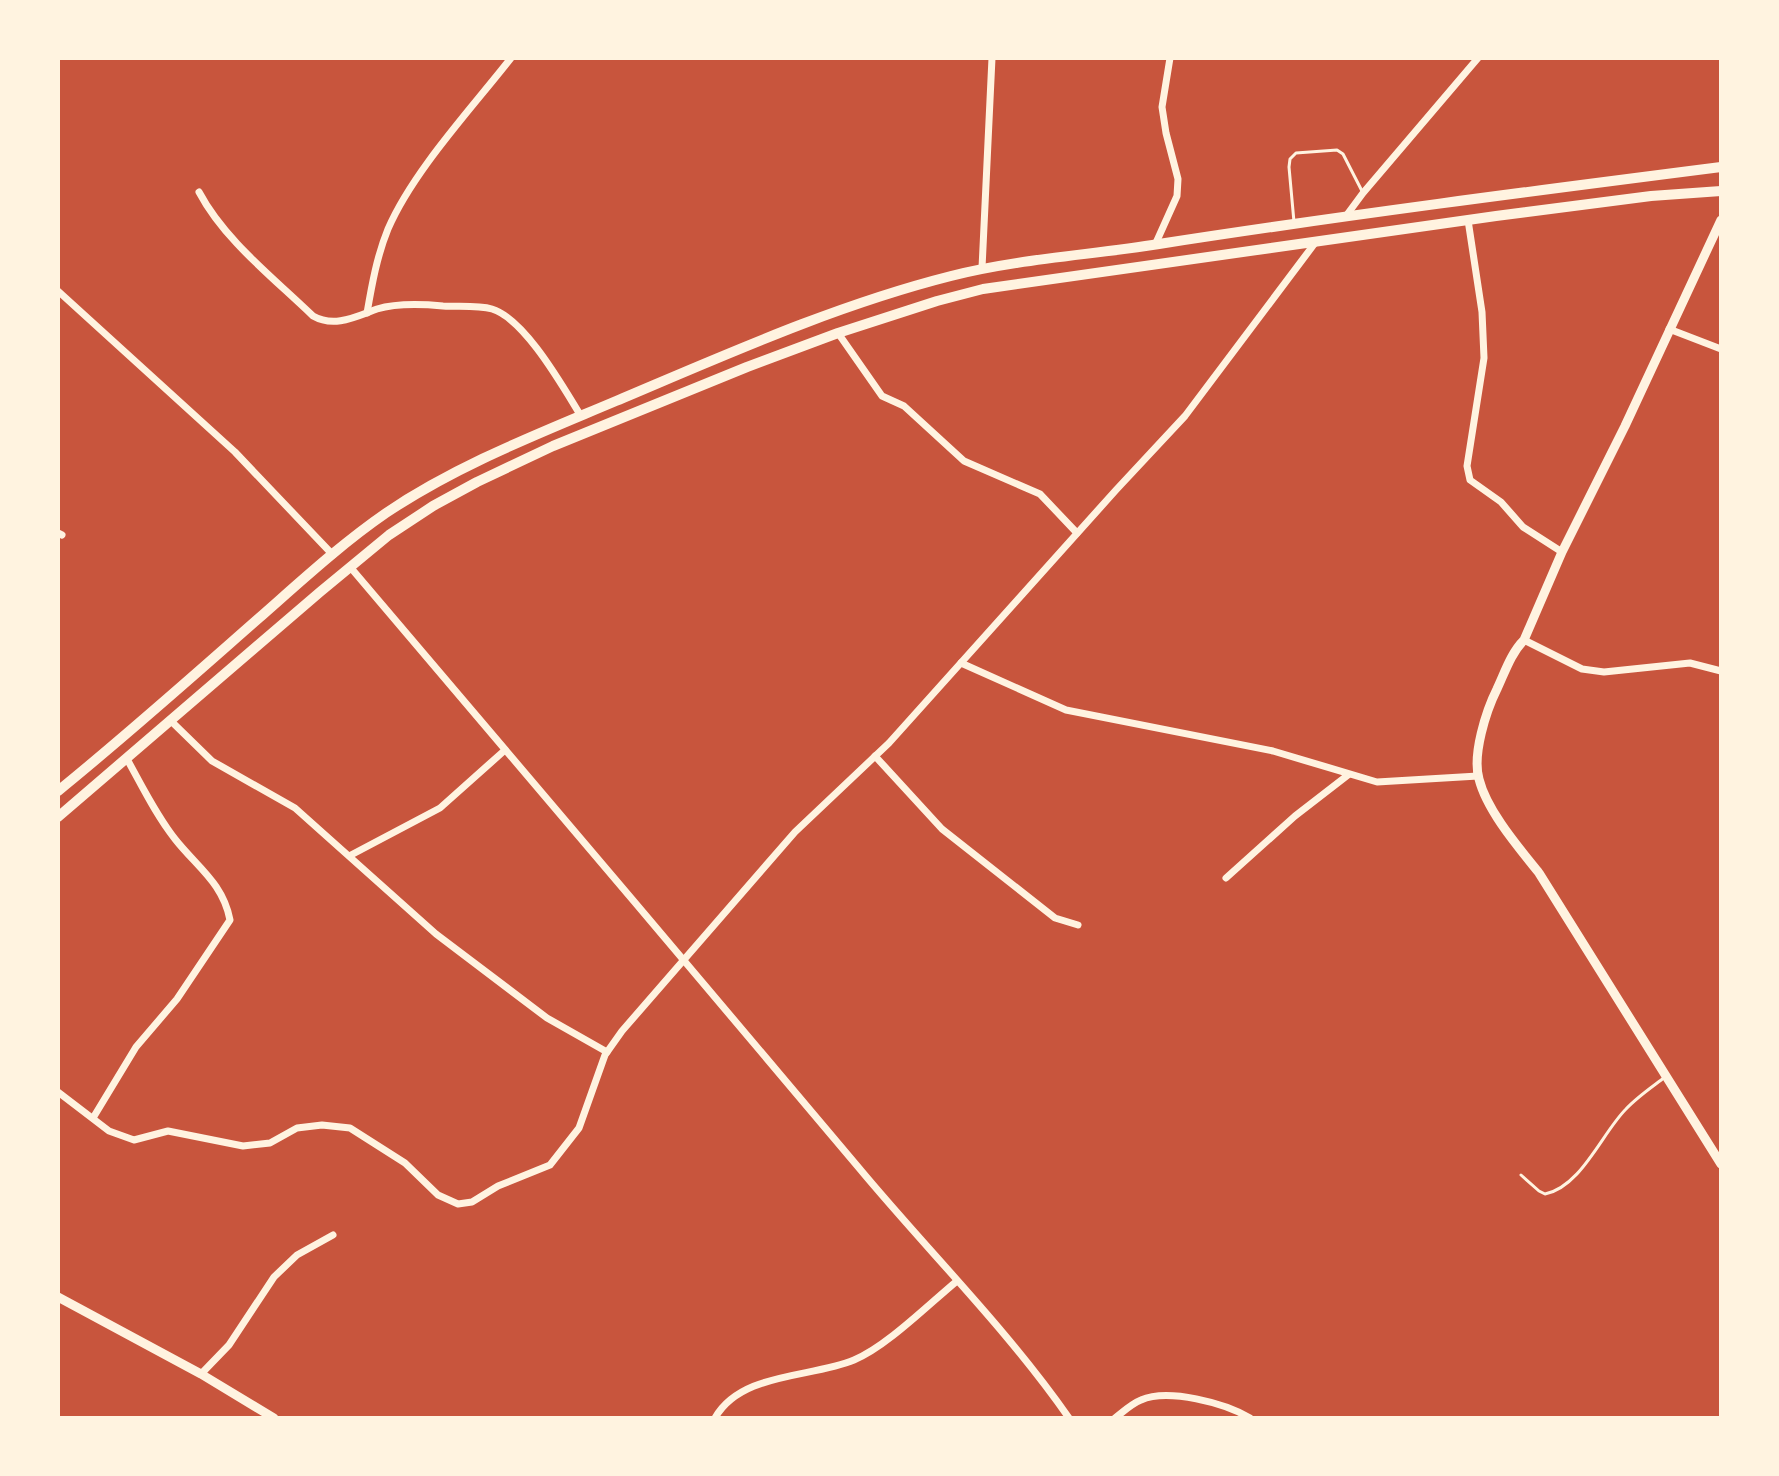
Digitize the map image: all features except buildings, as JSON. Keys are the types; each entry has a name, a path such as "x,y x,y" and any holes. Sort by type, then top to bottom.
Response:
{"main road":[{"path":"58,791 148,717 333,555 387,513 451,474 719,358 864,302 982,268 1155,245 1294,222 1721,167"},
{"path":"58,817 389,535 433,506 553,446 838,333 983,289 1468,220 1651,196 1721,191"}],"street":[{"path":"367,313 374,271 388,228 423,169 511,58"},
{"path":"982,268 992,58"},
{"path":"1155,245 1177,196 1178,179 1162,107 1170,58"},
{"path":"1346,216 1478,58"},
{"path":"199,192 209,210 234,239 324,323 342,321 384,307 428,304 493,309 517,326 549,364 581,416"},
{"path":"1468,220 1482,312 1484,358 1467,466 1470,480 1501,502 1523,527 1562,552"},
{"path":"1721,220 1562,552 1524,640 1516,648 1491,701 1484,722 1478,776 1485,795 1539,873 1721,1164"},
{"path":"58,1092 109,1131 134,1140 168,1131 243,1146 270,1143 297,1128 322,1125 350,1128 405,1163 438,1195 458,1204 472,1202 498,1186 550,1165 579,1128 607,1052 795,832 875,756 1185,416 1315,243"},
{"path":"58,291 235,452 333,555"},
{"path":"1669,329 1721,349"},
{"path":"838,333 882,396 904,406 964,461 1040,494 1077,533"},
{"path":"351,568 580,836 683,962 1013,1346 1069,1418"},
{"path":"1524,640 1582,669 1604,672 1690,663 1721,671"},
{"path":"961,663 1066,710 1273,751 1377,782 1478,776"},
{"path":"171,721 212,761 295,808 436,934 547,1018 607,1052"},
{"path":"351,855 440,808 505,750"},
{"path":"875,756 942,829 1055,918 1078,925"},
{"path":"93,1118 136,1047 177,999 230,920 227,902 206,872 175,839 127,759"},
{"path":"1226,878 1295,816 1348,775"},
{"path":"201,1374 229,1345 274,1277 297,1255 333,1235"},
{"path":"715,1418 720,1408 747,1389 855,1360 884,1341 957,1281"},
{"path":"58,1310 62,1299 201,1374 274,1418"},
{"path":"1115,1418 1139,1400 1157,1395 1209,1401 1250,1418"}],"lane":[{"path":"1294,222 1289,167 1290,159 1296,153 1337,150 1343,154 1363,193"},
{"path":"1521,1175 1545,1194 1561,1188 1585,1163 1625,1109 1665,1077"}]}
